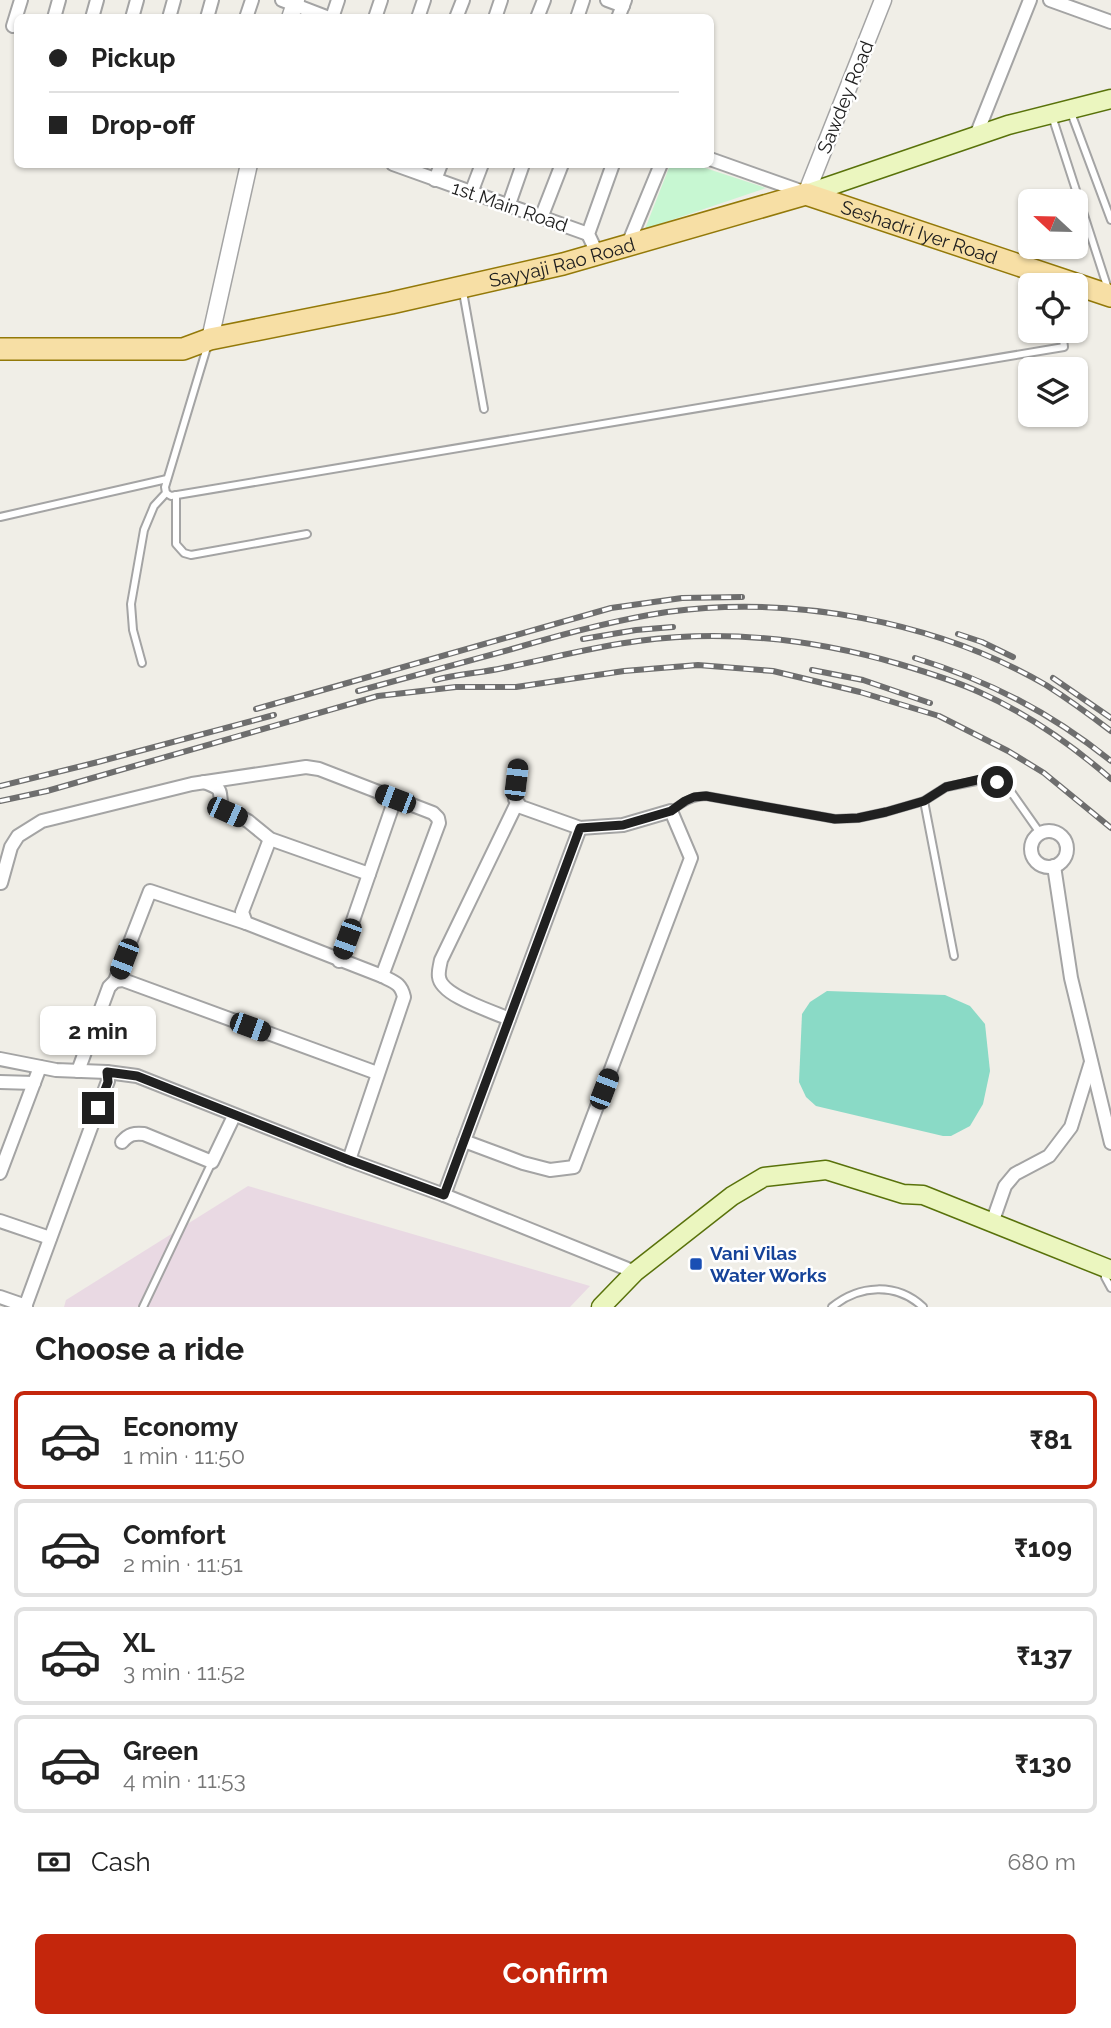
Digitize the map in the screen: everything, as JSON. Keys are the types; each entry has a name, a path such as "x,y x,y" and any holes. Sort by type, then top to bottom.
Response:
{"main road":[{"name":"Sayyaji Rao Road","path":"0,349 183,349 210,339 563,264 593,243 628,244 806,194 1008,125 1111,99"},
{"name":"Seshadri Iyer Road","path":"806,194 1031,273"},
{"name":"Seshadri Iyer Road","path":"1088,290 1111,296"},
{"path":"601,1307 635,1272 732,1196 764,1177 826,1170 903,1194 923,1195 1110,1275"},
{"path":"903,1194 918,1206 1110,1275"}],"street":[{"path":"607,0 622,8"},
{"name":"Sawdey Road","path":"806,194 883,0"},
{"path":"975,138 1030,0"},
{"path":"1050,0 1111,22"},
{"path":"290,6 317,14"},
{"path":"714,160 806,194"},
{"path":"210,339 248,168"},
{"name":"1st Main Road","path":"404,168 541,218 593,243"},
{"path":"435,180 439,168"},
{"path":"471,193 480,168"},
{"path":"508,207 522,168"},
{"path":"541,218 560,168"},
{"path":"593,243 612,168"},
{"path":"628,244 659,168"},
{"path":"464,1141 550,1170 575,1167 691,858 671,811 623,825 580,828 521,807 515,795 518,766"},
{"path":"1,883 11,848 18,836 42,821 204,782 306,767 318,769 433,813 438,818 439,823 382,976"},
{"path":"204,782 217,787 221,793 222,808 248,821 270,839 369,874"},
{"path":"339,961 395,799"},
{"path":"509,1018 453,995 442,985 438,976 441,960 517,803"},
{"path":"444,1195 580,828"},
{"path":"1054,831 1066,842 1066,855 1059,864 1042,865 1033,857 1031,846 1040,833 1054,831"},
{"path":"246,923 242,912 270,839"},
{"path":"1054,866 1071,978 1111,1143"},
{"path":"78,1071 104,997 109,986 115,981 150,891 246,923 382,976 402,988 404,997 349,1160"},
{"path":"115,981 122,981 377,1073"},
{"path":"0,1059 56,1070 137,1076 635,1272"},
{"path":"992,1223 1005,1186 1014,1174 1049,1156 1071,1127 1091,1062"},
{"path":"0,1173 40,1067"},
{"path":"0,1297 26,1306 108,1082 107,1072"},
{"path":"0,1082 34,1083"},
{"path":"122,1142 135,1133 144,1134 212,1162 234,1116"},
{"path":"0,1221 50,1238"}],"lane":[{"path":"1070,109 1111,220"},
{"path":"1052,114 1111,296"},
{"path":"462,286 484,409"},
{"path":"142,663 133,630 131,604 144,530 154,506 166,493 167,479 210,339"},
{"path":"166,493 171,496 1064,346 1064,343"},
{"path":"0,517 167,479"},
{"path":"176,495 176,544 184,553 191,555 307,534"},
{"path":"671,811 694,797 706,796 835,819 877,814 924,801 946,787 981,779 997,782 1009,789 1040,833"},
{"path":"924,801 954,956"},
{"path":"143,1307 212,1162"},
{"path":"832,1307 856,1293 881,1289 906,1296 923,1307"}],"shaded area":[{"path":"248,1186 590,1286 570,1307 64,1307 66,1300"}],"green space":[{"path":"669,168 705,168 766,188 645,229"},
{"path":"827,991 945,995 970,1006 985,1024 990,1071 983,1104 970,1126 951,1136 943,1136 816,1106 806,1097 799,1082 802,1014 810,1002"}],"railway":[{"path":"256,709 611,608 682,598 742,597"},
{"path":"358,691 628,619 667,612 763,607 862,618 911,629 958,644 1046,685 1111,731"},
{"path":"583,639 673,627"},
{"path":"958,634 1013,657"},
{"path":"435,680 638,641 737,636 802,643 867,655 979,692 1048,731 1111,779"},
{"path":"915,658 968,677 1018,700 1065,727 1111,761"},
{"path":"0,801 47,791 378,696 456,687 516,687 624,671 698,665 773,671 860,692 939,716 1008,751 1044,773 1111,828"},
{"path":"812,670 863,680 930,703"},
{"path":"1053,678 1111,718"},
{"path":"0,786 274,715"}],"place":[{"name":"Vani Vilas Water Works","path":"696,1264"}],"route":[{"path":"98,1108 108,1082 107,1072 137,1076 234,1116 444,1195 580,828 623,825 671,811 694,797 706,796 835,819 858,818 924,801 946,787 981,779 997,782"}]}
